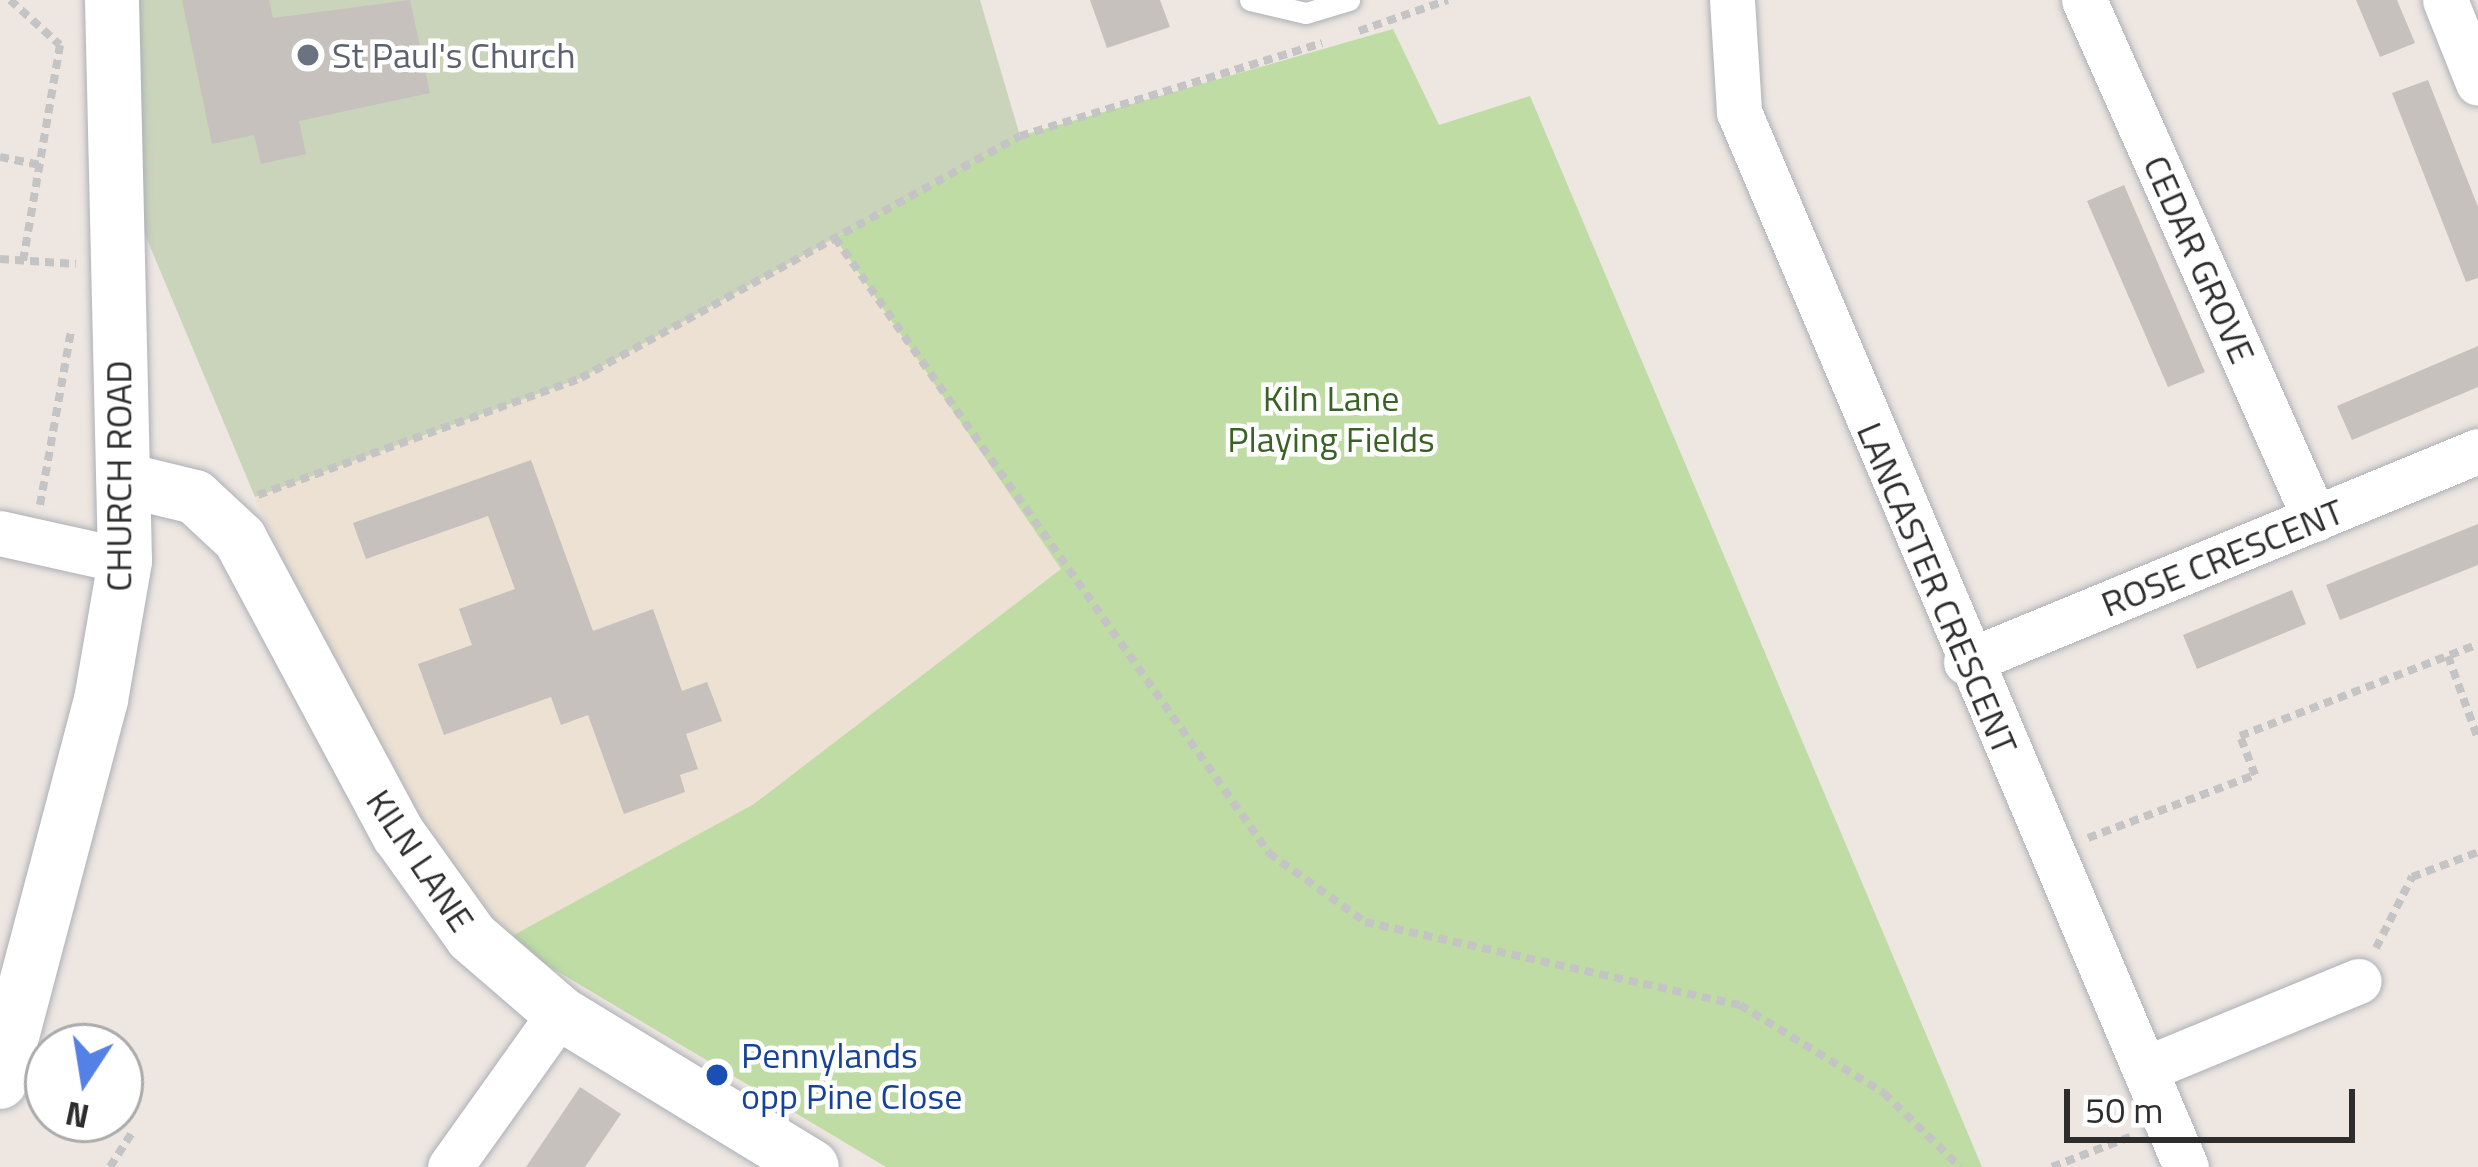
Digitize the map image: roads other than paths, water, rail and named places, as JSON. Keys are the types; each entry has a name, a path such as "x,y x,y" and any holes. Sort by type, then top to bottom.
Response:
{"street":[{"name":"CHURCH ROAD","path":"0,1082 101,700 125,561 124,480 92,273 112,0"},
{"name":"LANCASTER CRESCENT","path":"1732,0 1732,94 1966,662 2053,852 2186,1167"},
{"name":"CEDAR GROVE","path":"2084,0 2315,519"},
{"path":"2445,0 2478,83"},
{"name":"ROSE CRESCENT","path":"1966,662 2478,451"},
{"name":"KILN LANE","path":"124,480 171,487 219,514 433,889 560,1013 812,1167"},
{"path":"16,540 125,561"},
{"path":"2145,1070 2359,981"},
{"path":"450,1167 560,1013"}],"lane":[{"path":"1250,0 1306,13 1349,0"}],"place":[{"name":"St Paul's Church","path":"308,55"},
{"name":"Pennylands opp Pine Close","path":"717,1075"}],"park label":[{"name":"Kiln Lane Playing Fields","path":"1331,418"}]}
